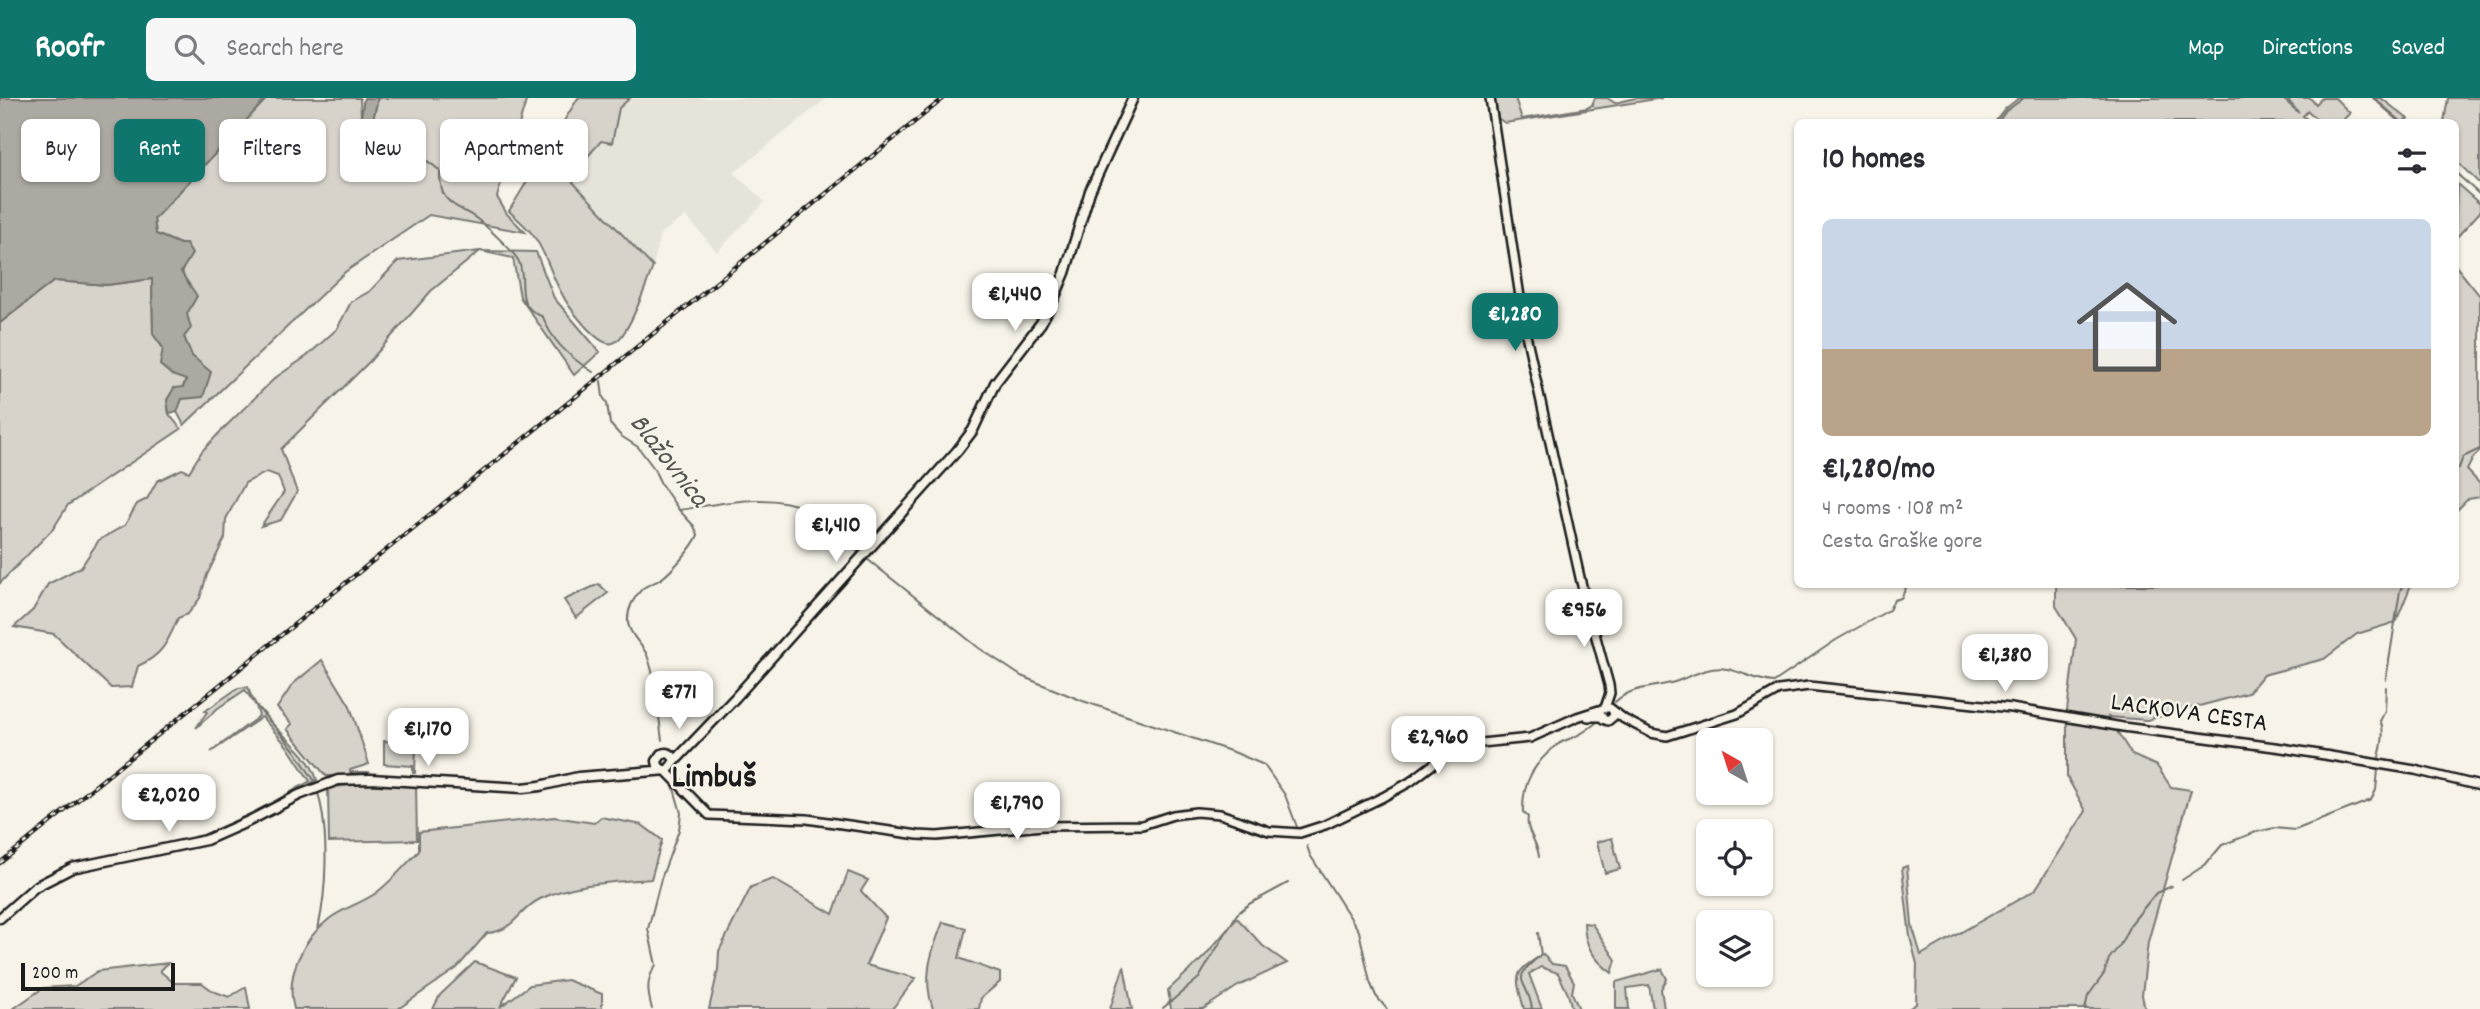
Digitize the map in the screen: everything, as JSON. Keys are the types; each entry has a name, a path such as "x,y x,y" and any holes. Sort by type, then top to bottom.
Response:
{"main road":[{"path":"0,918 35,887 72,868 206,840 331,782 371,779 523,788 578,777 664,770 735,698 966,440 995,383 1048,311 1065,273 1090,191 1133,98"},
{"path":"627,773 649,766 662,754 673,760"},
{"path":"657,761 658,766 664,770"}],"street":[{"path":"664,770 709,815 807,819 937,836 1043,826 1142,825 1173,815 1196,812 1220,814 1269,831 1300,833 1325,825 1383,797 1410,782 1452,749 1471,744 1525,739 1577,717 1608,712 1610,693 1570,538 1525,330 1490,98"},
{"name":"LACKOVA CESTA","path":"1608,712 1651,733 1675,735 1737,714 1779,690 1809,685 2011,708 2123,727 2283,748 2415,770 2480,786"},
{"path":"673,760 685,789"}],"shaded area":[{"path":"0,98 267,98 247,119 219,119 219,149 205,164 205,119 114,119 114,182 189,182 154,219 156,234 186,244 192,254 181,272 197,296 187,314 191,328 184,337 192,356 211,372 203,397 182,399 177,412 169,413 167,400 174,388 183,387 186,380 172,375 160,365 163,348 153,334 152,279 107,285 54,281 0,323"},
{"path":"267,98 360,98 359,119 340,119 340,182 426,182 426,119 373,119 378,98 527,98 521,119 440,119 440,182 502,182 497,197 507,214 525,232 429,215 345,272 184,425 177,412 192,356 184,337 187,314 180,244 156,234 154,219 189,182 205,182 205,164 219,149 219,182 326,182 326,119 247,119"},
{"path":"364,98 378,98 373,119 358,119"},
{"path":"578,98 630,98 619,108 612,143 601,141 588,156 588,119 565,119"},
{"path":"630,98 827,98 734,173 765,202 717,252 686,216 660,234 653,267 573,182 588,182 588,156 601,141 612,143 619,108"},
{"path":"1493,98 1515,98 1522,119 1587,108 1595,98 1607,98 1615,103 1636,98 1662,98 1505,123 1496,117"},
{"path":"2019,98 2282,98 2299,113 2286,98 2310,98 2316,104 2322,98 2335,98 2350,113 2344,119 2317,119 2308,111 2303,116 2307,119 1997,119"},
{"path":"2374,98 2381,98 2408,119 2398,119"},
{"path":"2448,98 2480,98 2480,184 2459,164 2459,119 2444,119"},
{"path":"527,182 573,182 653,267 631,321 619,339 607,343 599,339 576,315 564,298 535,238 509,211"},
{"path":"2459,186 2480,204 2480,212 2459,235"},
{"path":"480,251 536,252 554,298 600,352 574,375 520,297 513,258"},
{"path":"480,251 431,291 370,361 281,449 297,492 281,520 261,526 284,492 278,476 267,472 245,483 226,519 225,538 207,575 200,598 188,614 178,618 159,652 138,666 132,687 111,688 54,634 14,627 33,610 48,584 81,567 99,540 125,525 137,504 147,499 157,481 182,469 189,472 202,451 222,430 275,378 307,356 337,329 351,302 370,291 398,261"},
{"path":"2459,270 2480,296 2480,451 2467,470 2480,484 2480,497 2468,499 2459,508"},
{"path":"152,279 153,334 163,348 172,375 186,379 183,387 167,400 169,414 181,429 68,505 53,529 0,583 0,323 54,281 107,285"},
{"path":"599,584 608,593 576,618 564,600"},
{"path":"2056,588 2410,588 2396,622 2357,634 2324,659 2263,675 2248,693 2147,720 2108,717 2132,755 2157,766 2171,787 2191,790 2148,942 2142,995 2145,1009 1908,1009 1916,1004 1917,964 1910,937 1902,868 1907,866 1912,925 1921,955 2035,890 2086,811 2067,777 2067,711 2076,639 2056,606"},
{"path":"322,660 350,706 369,764 350,772 368,772 365,775 326,776 287,729 292,724 277,708 293,684"},
{"path":"248,687 262,712 312,767 317,780 225,830 188,842 259,810 310,781 287,746 262,717 211,752 259,716 245,690 218,708 196,728 207,712 205,711 238,688"},
{"path":"402,710 413,726 404,731 394,715"},
{"path":"384,741 397,742 397,746 416,747 415,773 413,766 384,764"},
{"path":"364,783 416,786 417,840 329,842 328,788"},
{"path":"554,817 594,823 601,817 642,825 662,840 651,879 580,886 540,899 504,928 487,933 457,968 398,1009 294,1009 294,972 311,937 329,919 371,897 393,878 419,851 419,832"},
{"path":"1612,838 1620,869 1605,873 1597,842"},
{"path":"848,872 868,880 861,891 886,918 866,965 916,978 892,1009 709,1009 718,970 719,951 751,887 773,879 833,914"},
{"path":"1237,918 1263,946 1287,963 1238,986 1203,1009 1171,1009 1168,990 1204,957"},
{"path":"943,922 966,928 959,958 1000,973 1000,982 981,998 979,1009 933,1009 928,986 929,965"},
{"path":"1584,923 1592,924 1616,960 1612,973 1591,951"},
{"path":"1543,954 1552,964 1565,966 1574,982 1572,993 1579,1009 1572,1009 1558,973 1541,967 1529,974 1542,1009 1524,1009 1518,976 1526,966"},
{"path":"475,962 516,977 500,1007 530,985 567,980 602,994 602,1009 433,1009 440,995"},
{"path":"168,963 160,971 174,983 202,983 229,997 246,987 250,1009 13,1009 43,988 75,986 98,971"},
{"path":"1124,966 1132,1009 1110,1009"},
{"path":"1662,969 1667,979 1661,989 1664,1009 1653,1009 1649,985 1627,988 1629,1009 1616,1009 1616,982"}],"waterway":[{"path":"2000,119 2006,111 2024,98"},
{"path":"2373,98 2397,119"},
{"name":"Blažovnica","path":"426,160 440,171 441,188 453,205 481,222 519,262 527,306 543,317 563,348 593,372"},
{"path":"2459,176 2480,195"},
{"name":"Blažovnica","path":"601,381 610,424 621,436 638,447 698,535 671,570 642,589 633,600 628,613 629,628 645,651 650,665 662,740"},
{"path":"2459,468 2463,457 2480,449"},
{"path":"679,510 762,500 794,504 822,519 859,553"},
{"path":"867,559 979,648 1021,676 1083,701 1264,765 1285,795 1297,827"},
{"path":"1615,702 1630,692 1672,683 1715,669 1727,669 1774,682 1836,640 1889,610 1894,600 1901,598 1906,588"},
{"path":"2386,680 2401,588"},
{"path":"2379,757 2383,734 2380,721 2385,711 2386,687"},
{"path":"260,709 295,751 314,780"},
{"path":"1539,857 1528,827 1528,817 1523,812 1527,783 1536,766 1549,752 1597,722"},
{"path":"2182,880 2205,865 2222,845 2275,828 2295,830 2371,800 2376,790 2378,770"},
{"name":"Blažovnica","path":"652,1009 648,986 656,965 648,929 661,879 679,830 681,813 673,785"},
{"path":"318,793 324,825 326,861 318,929"},
{"path":"1307,846 1310,855 1359,931 1370,982 1376,996 1387,1009"},
{"path":"1163,1008 1199,978 1237,914 1249,904 1288,883"},
{"path":"2085,1009 2088,996 2104,974 2109,959 2130,925 2156,893 2172,886"},
{"path":"1532,1009 1522,976 1541,955 1538,933"}],"railway":[{"path":"0,863 944,98"}],"district":[{"name":"Limbuš","path":"714,779"}]}
